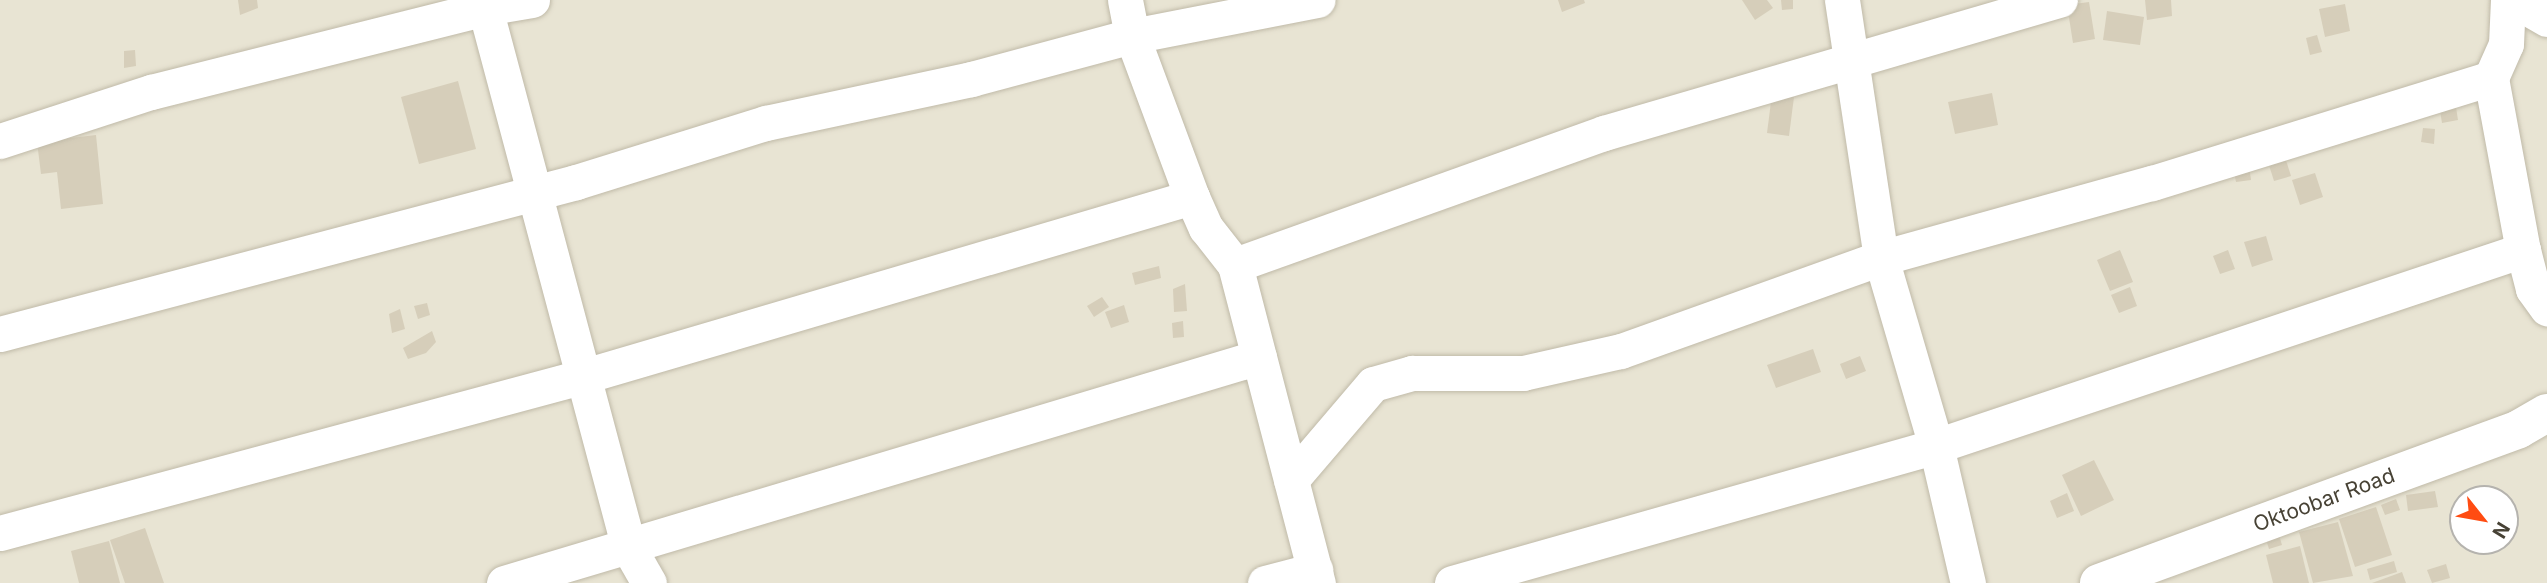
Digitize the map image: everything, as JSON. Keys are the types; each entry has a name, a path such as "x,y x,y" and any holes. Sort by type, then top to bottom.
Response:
{"street":[{"path":"0,141 151,92 483,4 532,0"},
{"path":"1125,0 1132,36 1192,197 1206,228 1235,265 1316,577 1265,583"},
{"path":"0,334 534,190 766,123 971,79 1132,36 1318,0"},
{"path":"1842,0 1848,63 1881,258 1936,446 1968,583"},
{"path":"1235,265 1604,133 2060,0"},
{"path":"2508,0 2506,44 2491,78 2523,250 2533,289 2547,308"},
{"path":"2514,0 2547,19"},
{"path":"483,4 629,548 649,583"},
{"path":"1291,480 1373,384 1412,373 1523,373 1621,351 1881,258 2152,183 2491,78"},
{"path":"0,533 581,377 1192,197"},
{"path":"1452,583 1936,446 2523,250"},
{"path":"504,583 629,548 1259,357"},
{"name":"Oktoobar Road","path":"2099,583 2519,429 2547,413"}],"shaded area":[{"path":"0,0 2547,0 2547,583 0,583"}],"building":[{"path":"238,0 257,0 258,8 240,15"},
{"path":"1558,0 1584,0 1585,3 1562,12"},
{"path":"1742,0 1767,0 1773,8 1755,20"},
{"path":"1781,0 1793,0 1793,9 1782,10"},
{"path":"2145,0 2171,0 2172,16 2147,20"},
{"path":"2089,2 2095,39 2073,43 2067,5"},
{"path":"2345,4 2350,31 2325,37 2319,9"},
{"path":"2107,11 2144,17 2140,45 2103,40"},
{"path":"2317,35 2322,52 2310,55 2306,38"},
{"path":"135,50 136,66 124,68 124,51"},
{"path":"458,81 476,149 419,164 401,97"},
{"path":"1992,93 1998,125 1955,134 1948,102"},
{"path":"1772,94 1794,97 1789,136 1767,133"},
{"path":"2455,101 2458,120 2442,123 2439,104"},
{"path":"2423,128 2435,129 2434,144 2421,142"},
{"path":"96,135 103,204 61,209 57,172 41,174 37,142"},
{"path":"2285,157 2291,176 2274,181 2268,162"},
{"path":"2249,165 2251,180 2236,182 2233,167"},
{"path":"2315,173 2323,197 2300,205 2292,180"},
{"path":"2266,236 2273,260 2252,267 2244,242"},
{"path":"2120,250 2133,282 2110,291 2097,260"},
{"path":"2228,250 2235,269 2220,274 2213,256"},
{"path":"1159,266 1161,278 1135,285 1132,273"},
{"path":"1185,284 1187,311 1174,312 1173,289"},
{"path":"2130,287 2137,306 2119,313 2111,295"},
{"path":"1102,297 1109,307 1094,317 1087,306"},
{"path":"427,303 430,315 418,319 414,306"},
{"path":"1124,305 1129,322 1111,328 1105,312"},
{"path":"400,309 405,329 392,333 389,314"},
{"path":"1183,321 1184,337 1173,338 1172,323"},
{"path":"432,331 436,342 426,353 408,359 403,348"},
{"path":"1813,349 1821,372 1776,388 1767,365"},
{"path":"1860,356 1866,371 1846,379 1840,364"},
{"path":"2094,460 2114,500 2081,516 2062,475"},
{"path":"2435,491 2438,507 2408,511 2406,495"},
{"path":"2067,493 2074,511 2057,518 2050,501"},
{"path":"2396,499 2400,510 2385,515 2381,505"},
{"path":"2376,507 2392,555 2355,567 2339,519"},
{"path":"2338,522 2353,576 2313,583 2299,532"},
{"path":"2276,525 2282,545 2269,549 2263,530"},
{"path":"145,528 164,583 125,583 110,540"},
{"path":"109,541 120,583 79,583 71,551"},
{"path":"2300,546 2309,583 2273,583 2266,555"},
{"path":"2394,561 2397,572 2370,580 2367,569"},
{"path":"2446,564 2450,578 2432,583 2427,570"},
{"path":"2402,572 2406,583 2372,583"}]}
